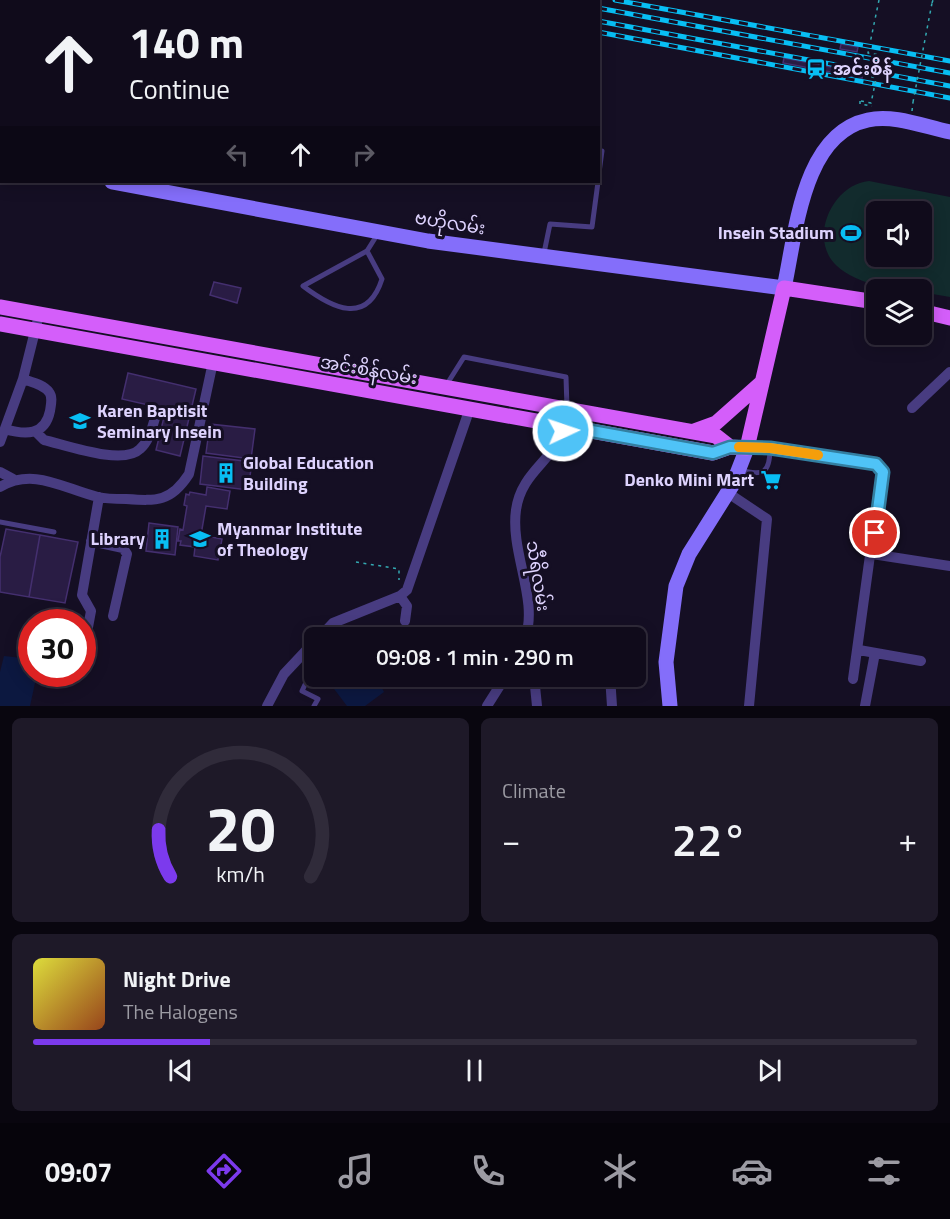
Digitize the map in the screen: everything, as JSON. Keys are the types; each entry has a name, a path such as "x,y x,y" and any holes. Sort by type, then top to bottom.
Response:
{"main road":[{"path":"670,706 666,662 676,586 689,554 728,493 747,448 813,165 826,146 845,130 867,120 890,118 950,132"},
{"name":"ဗဟိုလမ်း","path":"117,183 379,231 543,258 784,288"},
{"path":"784,288 866,300"},
{"name":"အင်းစိန်လမ်း","path":"0,307 185,350 213,363 385,376 716,436 730,447"},
{"path":"932,314 950,318"},
{"name":"အင်းစိန်လမ်း","path":"0,324 185,350 274,366 383,393 713,453 730,447 747,448"},
{"path":"383,393 385,376"},
{"name":"အင်းစိန်လမ်း","path":"685,432 700,430 716,423 762,383"}],"street":[{"path":"0,442 23,379 39,315"},
{"path":"0,472 13,479 44,479 99,497 153,501 167,497 180,488 189,474 213,363"},
{"path":"912,408 950,372"},
{"path":"5,429 26,434 36,432 46,424 52,400 49,392 41,385 23,379"},
{"path":"329,627 333,623 400,596 407,590 470,408"},
{"name":"သီရိလမ်း","path":"528,627 529,606 515,543 519,492 558,441 567,410"},
{"path":"36,432 44,440 109,455 131,456 141,449 149,436 156,415"},
{"path":"747,448 770,448 876,464 882,468 859,650 853,679"},
{"path":"0,486 13,479"},
{"path":"728,493 767,519 749,706"},
{"path":"90,609 82,595 99,497"},
{"path":"91,541 123,548 127,554 113,616"},
{"path":"872,554 950,566"},
{"path":"400,596 407,606 405,621"},
{"path":"859,650 921,661"},
{"path":"865,706 875,653"},
{"path":"267,706 284,674 302,654"},
{"path":"487,706 499,687"},
{"path":"535,687 537,706"},
{"path":"611,687 612,706"}],"lane":[{"path":"600,151 602,151 600,166"},
{"path":"543,258 549,224 592,227 598,183"},
{"path":"367,251 382,279 376,296 356,309 340,308 324,302 303,286 367,251 379,231"},
{"path":"445,387 464,357 566,377 567,410"},
{"path":"739,470 757,473 766,470 770,464 770,448"},
{"path":"0,522 54,532"},
{"path":"302,654 309,676 302,691 318,699 314,706"}],"path":[{"path":"860,101 872,103 880,55 868,53 879,0"},
{"path":"912,112 933,0"},
{"path":"864,75 876,78"},
{"path":"356,562 399,569"}],"green space":[{"name":"Insein Stadium","path":"869,181 950,197 950,297 932,294 932,279 866,279 866,282 855,278 837,266 828,255 824,242 824,228 835,202 856,184"}],"water":[{"path":"4,656 18,658 18,687 34,687 30,706 0,706 0,672"},
{"path":"333,687 381,687 384,692 365,706 347,706"}],"building":[{"path":"841,44 858,47 857,52 840,49"},
{"path":"784,58 863,73 862,78 783,63"},
{"path":"214,282 241,288 237,303 210,295"},
{"path":"128,373 196,389 180,456 156,450 166,409 122,399"},
{"path":"210,424 255,429 251,459 206,453"},
{"name":"Global Education Building","path":"203,456 252,462 248,490 200,484"},
{"path":"207,487 230,491 227,509 206,506 201,535 222,539 218,560 194,556 195,547 180,545 181,541 178,541 180,529 183,530 187,506 184,505 186,494 189,495 190,492 206,495"},
{"name":"Library","path":"149,523 178,527 175,555 146,551"},
{"path":"6,529 40,535 29,597 0,592 0,557"},
{"path":"40,535 78,542 65,603 29,597"}],"railway":[{"path":"615,0 950,61"},
{"path":"600,8 950,73"},
{"path":"600,21 950,86"},
{"path":"600,32 950,98"}],"slow traffic":[{"path":"739,447 770,448 818,455"}],"place":[{"name":"အင်းစိန်","path":"816,69"},
{"name":"Insein Stadium","path":"851,233"},
{"name":"Karen Baptisit Seminary Insein","path":"80,421"},
{"name":"Global Education Building","path":"226,473"},
{"name":"Denko Mini Mart","path":"771,480"},
{"name":"Library","path":"162,539"},
{"name":"Myanmar Institute of Theology","path":"200,539"}],"route":[{"path":"563,431 564,426 713,453 730,447 770,448 876,464 882,468 883,472 875,533"}]}
